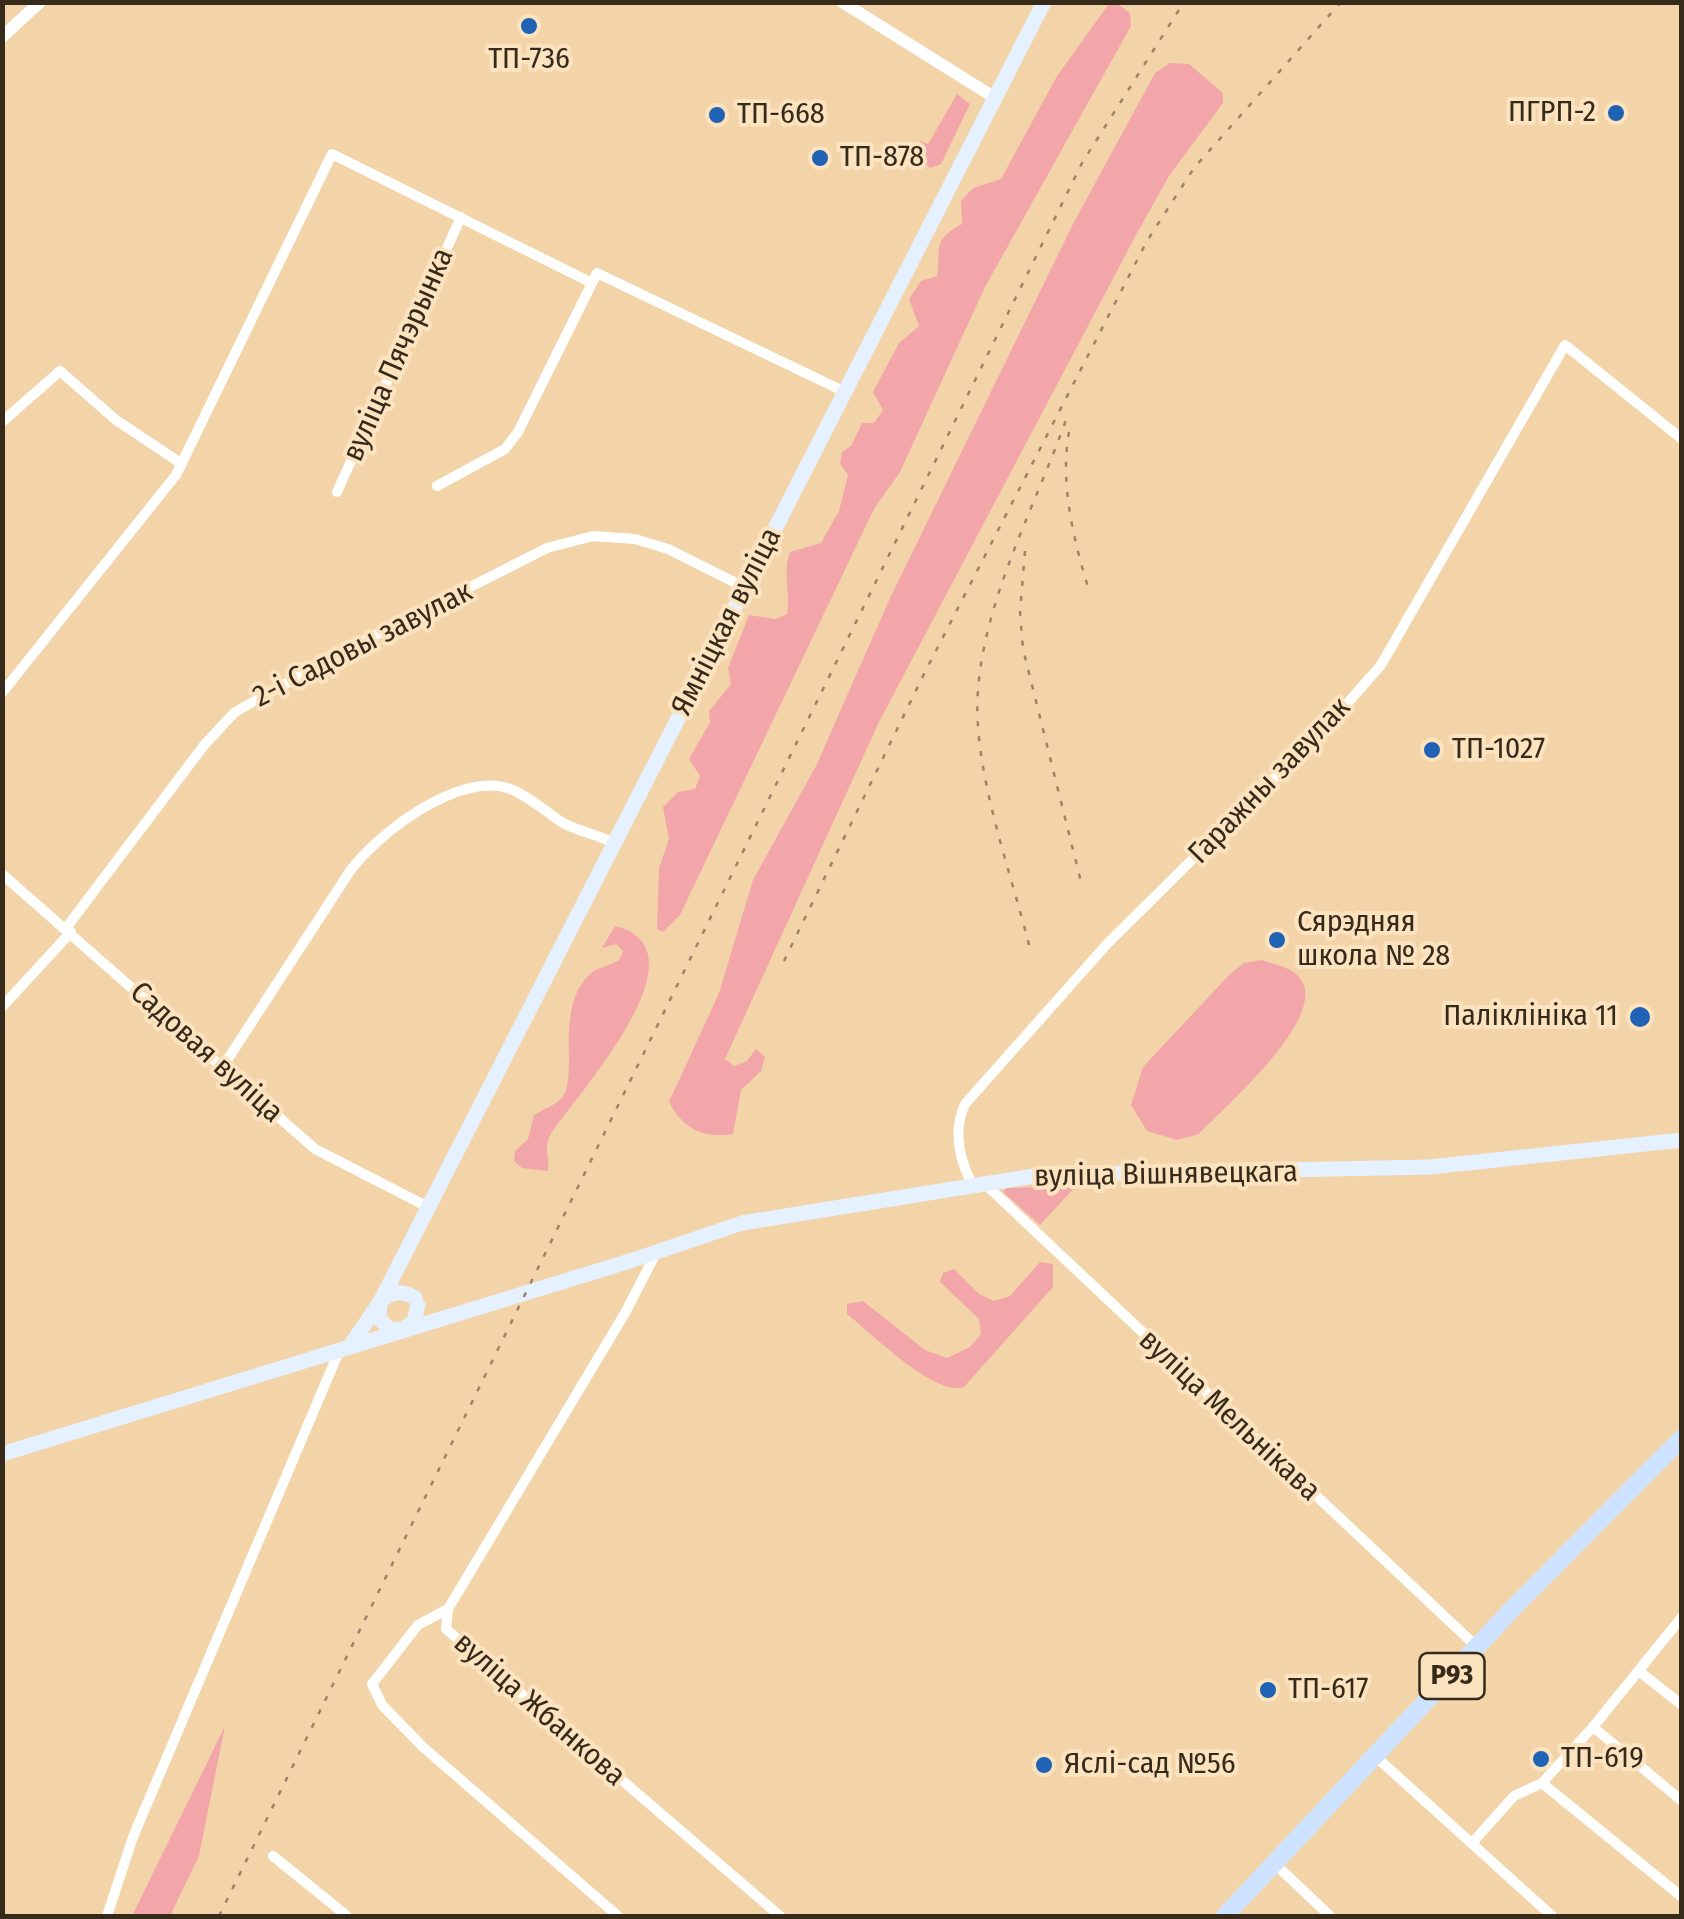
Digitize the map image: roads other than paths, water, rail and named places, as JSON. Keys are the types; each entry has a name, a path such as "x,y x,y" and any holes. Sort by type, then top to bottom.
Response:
{"main road":[{"name":"Ямніцкая вуліца","path":"345,1348 380,1302 992,96 1044,2"},
{"name":"вуліца Вішнявецкага","path":"2,1454 742,1222 1040,1175 1447,1166 1682,1140"},
{"path":"409,1242 406,1272 417,1302 414,1321 402,1330 389,1329 380,1321 380,1302 395,1292 417,1302 449,1316"},
{"name":"Р93","path":"1225,1916 1682,1438"}],"street":[{"path":"2,38 40,2"},
{"path":"842,2 992,96"},
{"path":"2,692 124,543 182,464 332,154 843,391"},
{"name":"вуліца Пячэрынка","path":"337,492 461,217"},
{"path":"437,486 504,449 518,432 594,278"},
{"name":"Гаражны завулак","path":"978,1183 962,1164 957,1121 965,1104 1107,944 1332,722 1381,665 1565,346 1682,439"},
{"path":"2,422 60,371 116,420 182,464"},
{"name":"2-і Садовы завулак","path":"2,1008 68,930 205,744 236,712 350,648 547,548 593,536 634,538 668,548 744,587"},
{"path":"222,1068 350,872 396,824 465,790 504,787 568,826 614,842"},
{"name":"Садовая вуліца","path":"2,874 315,1149 428,1207"},
{"name":"вуліца Мельнікава","path":"978,1183 1478,1648"},
{"name":"вуліца Жбанкова","path":"656,1252 448,1610 446,1629 780,1916"},
{"path":"107,1916 133,1837 345,1348"},
{"path":"448,1610 418,1625 372,1684 382,1705 423,1747 618,1916"},
{"path":"1472,1843 1514,1796 1542,1783 1593,1728 1682,1616"},
{"path":"1640,1672 1682,1706"},
{"path":"1593,1728 1682,1800"},
{"path":"1375,1756 1552,1916"},
{"path":"1542,1783 1682,1897"},
{"path":"273,1856 347,1916"},
{"path":"1276,1864 1330,1916"}],"railway":[{"path":"219,1916 1082,163 1184,2"},
{"path":"784,961 924,674 1147,241 1194,168 1341,2"},
{"path":"1029,945 986,785 978,690 990,621 1001,587 1066,420"},
{"path":"1069,432 1066,471 1070,510 1088,587"},
{"path":"1025,551 1020,612 1023,649 1081,882"}],"place":[{"name":"ТП-736","path":"529,26"},
{"name":"ПГРП-2","path":"1616,113"},
{"name":"ТП-668","path":"717,115"},
{"name":"ТП-878","path":"820,158"},
{"name":"ТП-1027","path":"1432,750"},
{"name":"Сярэдняя школа № 28","path":"1277,940"},
{"name":"Паліклініка 11","path":"1640,1017"},
{"name":"ТП-617","path":"1268,1690"},
{"name":"ТП-619","path":"1541,1759"},
{"name":"Яслі-сад №56","path":"1044,1765"}]}
